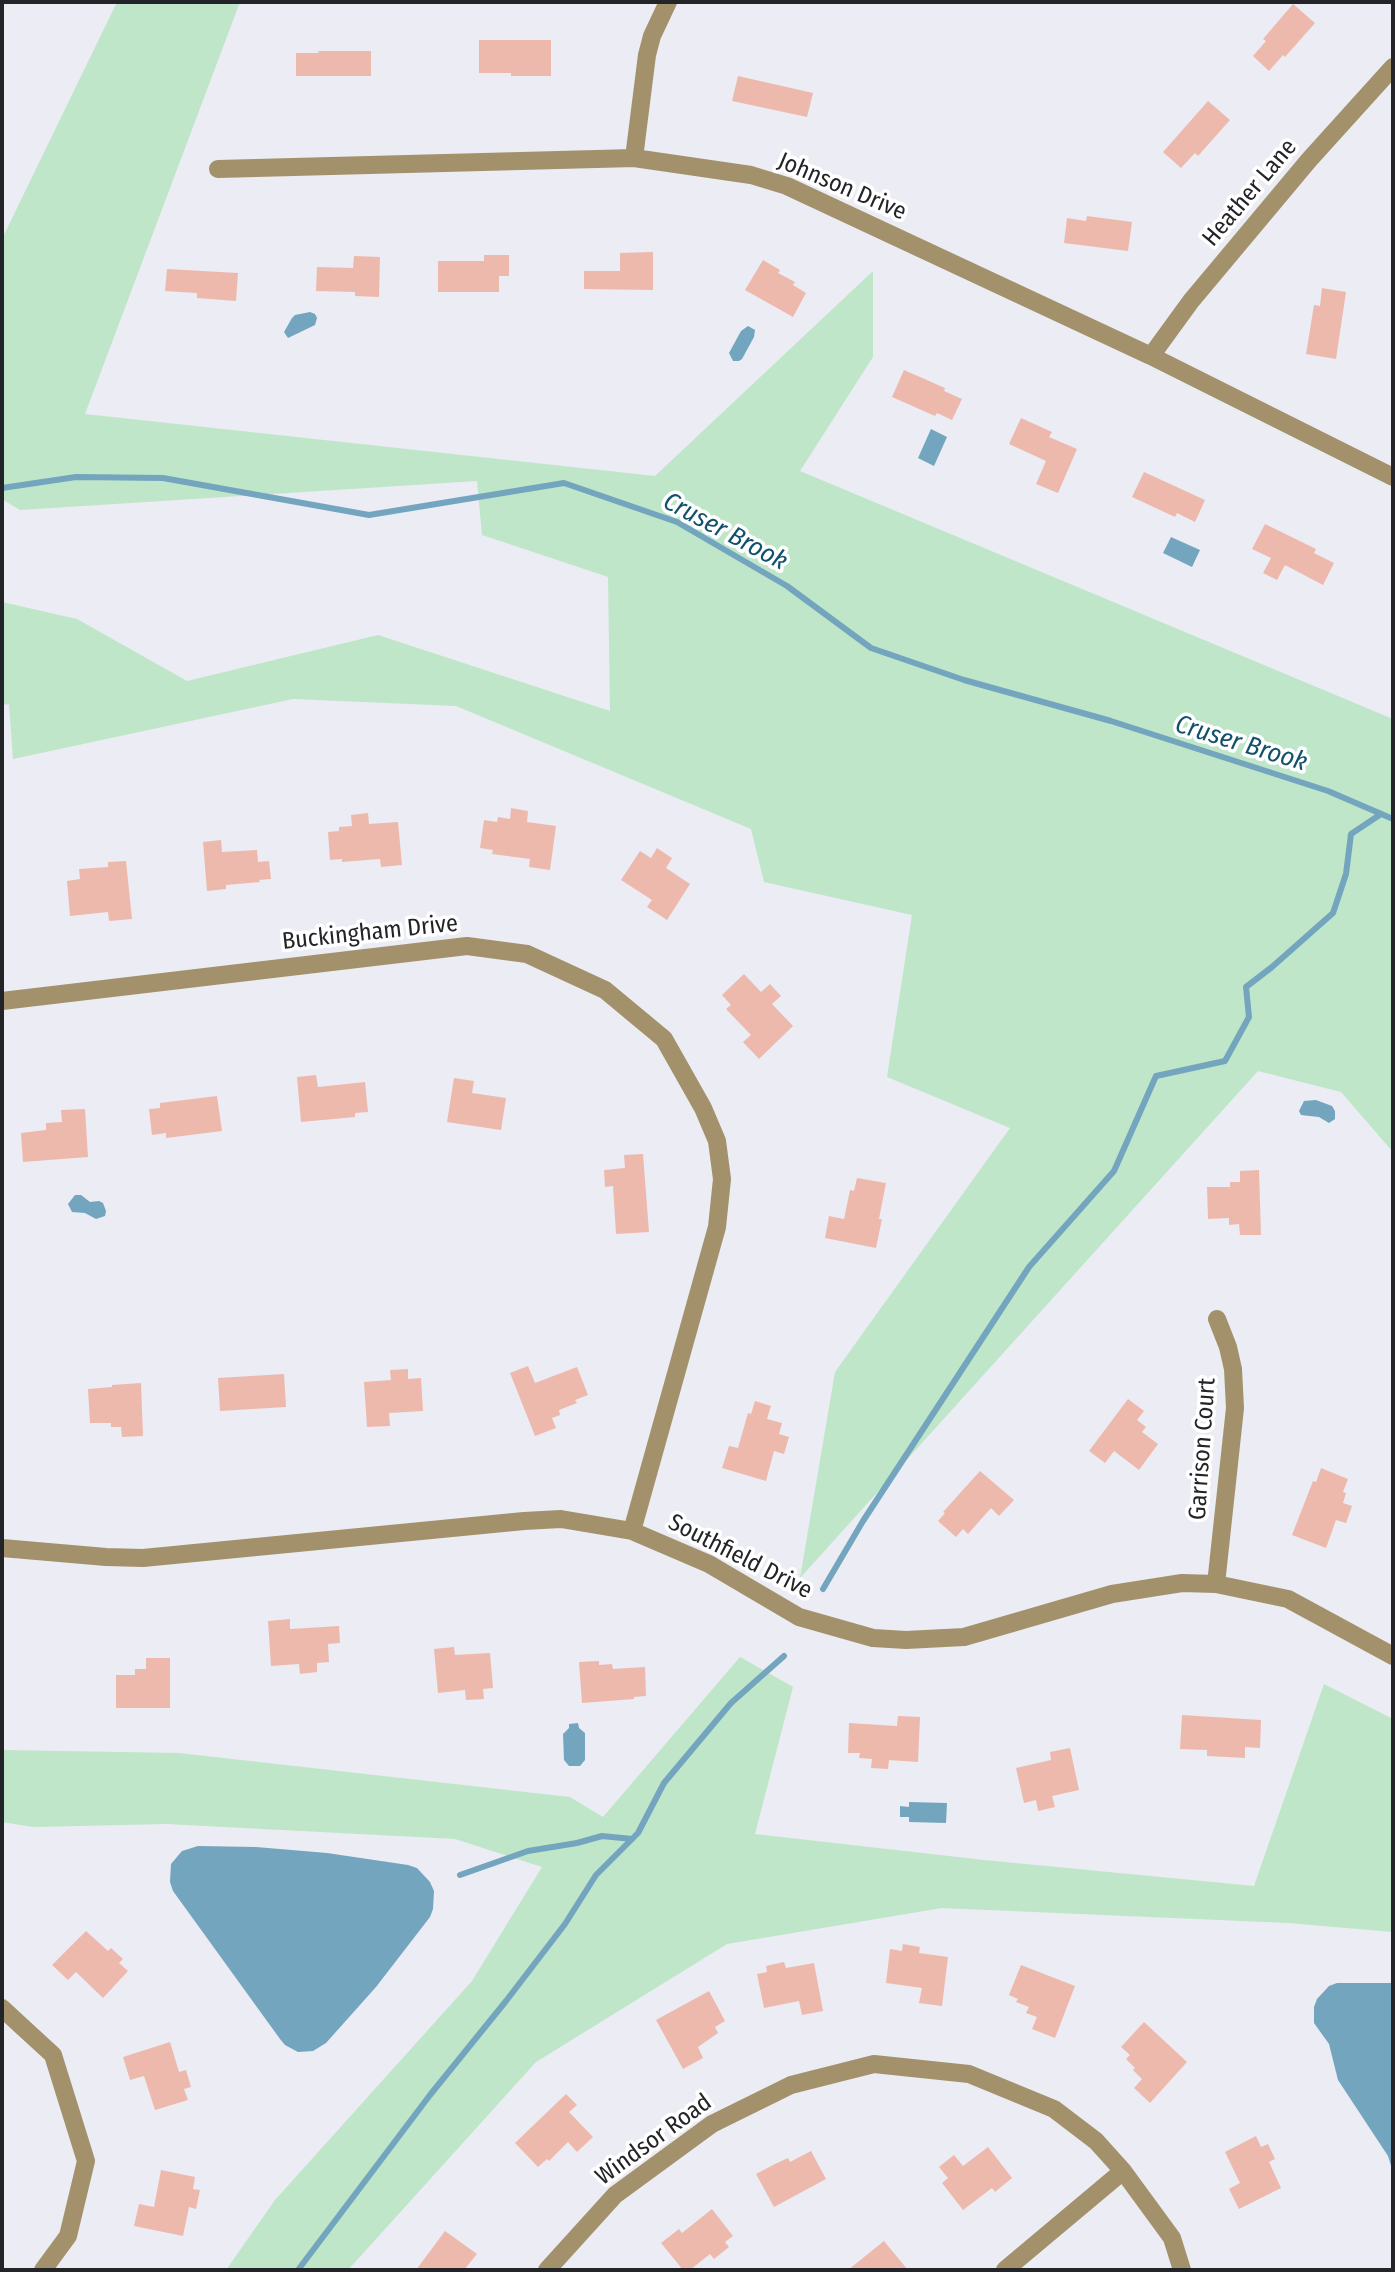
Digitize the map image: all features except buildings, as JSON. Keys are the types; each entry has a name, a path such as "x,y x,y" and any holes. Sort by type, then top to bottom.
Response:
{"street":[{"path":"634,158 647,55 652,36 668,2"},
{"name":"Heather Lane","path":"1151,356 1191,301 1309,160 1393,67"},
{"name":"Johnson Drive","path":"218,169 634,158 751,175 787,186 1151,356 1393,477"},
{"name":"Buckingham Drive","path":"2,1001 467,946 527,954 605,990 664,1039 704,1108 717,1141 722,1179 717,1227 632,1531"},
{"name":"Garrison Court","path":"1216,1584 1235,1408 1233,1369 1217,1319"},
{"name":"Southfield Drive","path":"2,1548 143,1559 561,1519 632,1531 709,1564 799,1617 873,1638 905,1640 964,1637 1112,1594 1182,1583 1216,1584 1287,1599 1393,1656"},
{"path":"2,2008 53,2056 86,2161 68,2236 43,2270"},
{"name":"Windsor Road","path":"547,2270 615,2195 712,2124 791,2085 874,2064 969,2074 1054,2109 1096,2141 1122,2171 1172,2238 1182,2270"},
{"path":"1005,2270 1122,2171"}],"green space":[{"path":"117,2 240,2 85,414 655,476 873,271 873,357 800,471 1393,719 1393,1152 1341,1092 1258,1071 800,1578 835,1372 1010,1128 887,1077 912,915 764,882 751,829 456,706 293,699 13,759 9,704 2,705 2,602 77,619 187,681 378,635 610,711 608,577 482,535 477,481 20,510 2,499 2,239"},
{"path":"740,1657 793,1687 755,1834 984,1860 1254,1886 1324,1684 1393,1719 1393,1932 1288,1923 942,1908 727,1944 536,2062 348,2270 226,2270 275,2200 472,1981 542,1867 455,1839 167,1824 33,1827 2,1822 2,1750 179,1753 570,1797 603,1817"}],"water":[{"path":"310,312 317,318 315,325 288,338 284,332 292,318"},
{"path":"748,326 755,330 754,337 742,359 733,361 729,353 741,331"},
{"path":"931,429 947,437 934,466 918,458"},
{"path":"1171,537 1200,550 1192,567 1163,553"},
{"path":"1316,1100 1332,1106 1335,1119 1329,1123 1319,1117 1301,1115 1299,1111 1304,1101"},
{"path":"75,1195 81,1195 90,1202 103,1203 105,1216 96,1219 85,1213 72,1212 68,1204"},
{"path":"578,1723 585,1733 585,1760 580,1766 569,1766 564,1760 563,1734 569,1724"},
{"path":"909,1802 947,1803 946,1823 909,1822 909,1817 900,1817 900,1806 909,1807"},
{"path":"198,1846 256,1847 327,1853 408,1865 417,1868 430,1882 434,1891 433,1909 430,1917 376,1987 326,2043 313,2051 298,2052 280,2039 173,1891 170,1882 171,1864 182,1851"},
{"path":"1337,1983 1393,1983 1393,2172 1388,2156 1338,2080 1329,2044 1314,2023 1317,1999 1329,1986"}],"waterway":[{"name":"Cruser Brook","path":"2,488 76,477 163,478 369,515 564,483 677,522 787,586 871,648 964,680 1111,721 1328,791 1393,819"},
{"path":"823,1589 863,1521 1029,1267 1114,1171 1156,1076 1225,1061 1249,1017 1246,987 1333,913 1346,874 1351,834 1381,814"},
{"path":"298,2270 430,2095 565,1924 596,1875 638,1833 664,1783 731,1703 784,1656"},
{"path":"460,1875 528,1851 602,1836 632,1839"}]}
